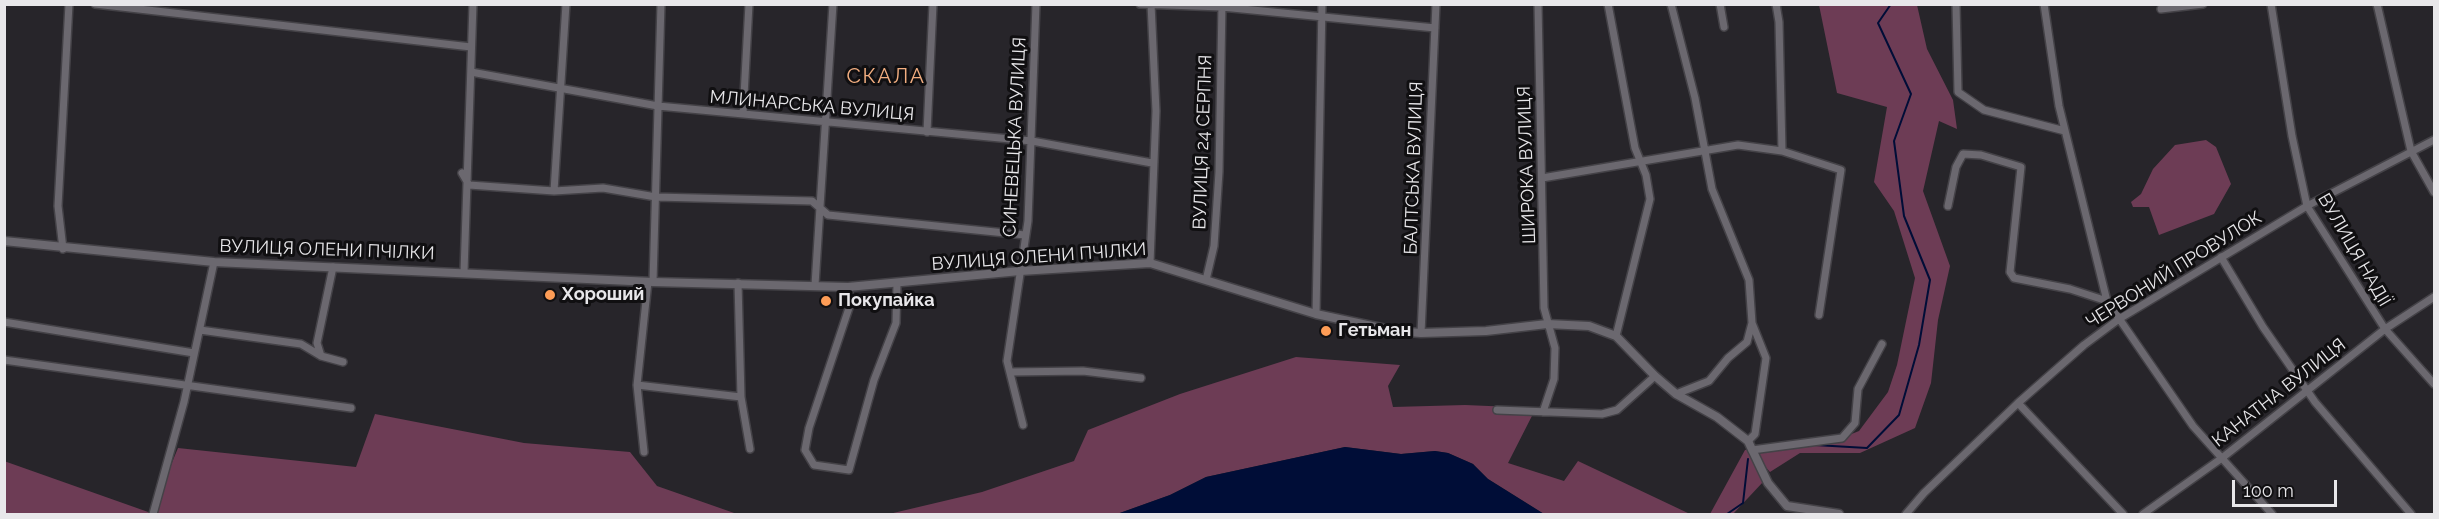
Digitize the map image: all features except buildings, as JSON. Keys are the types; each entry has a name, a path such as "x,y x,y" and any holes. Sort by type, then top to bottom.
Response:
{"street":[{"path":"63,249 58,206 69,4"},
{"path":"95,4 471,47"},
{"path":"464,272 469,185 473,4"},
{"path":"554,190 563,88 566,4"},
{"path":"644,452 637,386 650,282 657,197 661,4"},
{"path":"742,114 750,4"},
{"path":"814,285 833,4"},
{"path":"927,132 933,4"},
{"name":"СИНЕВЕЦЬКА ВУЛИЦЯ","path":"1023,425 1007,361 1028,221 1036,4"},
{"path":"1140,4 1222,6 1435,28"},
{"path":"1316,314 1322,4"},
{"name":"БАЛТСЬКА ВУЛИЦЯ","path":"1421,333 1436,4"},
{"name":"ШИРОКА ВУЛИЦЯ","path":"1538,4 1547,324 1555,348 1554,379 1543,412"},
{"path":"1608,4 1639,163 1646,175 1650,199 1616,336"},
{"path":"1671,4 1712,189 1749,280 1752,323 1766,358 1755,434 1750,445 1842,438 1855,423 1858,389 1882,344"},
{"path":"1720,4 1724,27"},
{"path":"1776,4 1779,22 1782,150"},
{"path":"1956,4 1958,92 1984,110 2065,131"},
{"path":"2044,4 2065,131 2107,301 2193,426 2272,514"},
{"path":"2160,9 2204,4"},
{"name":"ВУЛИЦЯ НАДІЇ","path":"2271,4 2292,136 2307,206 2385,329 2434,384"},
{"path":"2378,4 2411,151 2434,192"},
{"path":"1150,5 1156,111 1152,163 1150,263"},
{"name":"ВУЛИЦЯ 24 СЕРПНЯ","path":"1206,280 1214,246 1220,172 1222,6"},
{"name":"МЛИНАРСЬКА ВУЛИЦЯ","path":"471,72 658,106 1032,141 1152,163"},
{"name":"ЧЕРВОНИЙ ПРОВУЛОК","path":"1906,514 2018,403 2084,345 2119,319 2307,206 2434,140"},
{"path":"1542,178 1738,145 1782,150 1841,170 1842,180 1819,315"},
{"path":"1948,206 1956,167 1963,154 1981,155 2021,167 2010,272 2014,278 2070,289 2107,301"},
{"path":"462,173 469,185"},
{"path":"469,185 554,190 603,188 657,197 812,201 828,215 1025,235"},
{"name":"ВУЛИЦЯ ОЛЕНИ ПЧІЛКИ","path":"4,241 63,249 214,262 650,282 848,286 897,284 1020,271 1150,263 1316,314 1370,327 1421,333 1486,331 1547,324 1589,326 1616,336 1676,394 1717,417 1750,445 1768,483 1787,506 1839,514"},
{"path":"2221,256 2263,327 2306,389 2411,514"},
{"path":"153,514 187,387 214,262"},
{"path":"321,356 317,343 333,267"},
{"path":"738,283 741,397 750,449"},
{"path":"848,286 851,302 809,428 805,450 814,465 849,470 877,371 896,323 897,284"},
{"name":"КАНАТНА ВУЛИЦЯ","path":"2143,514 2222,458 2306,389 2385,329 2434,297"},
{"path":"4,322 194,353"},
{"path":"1676,394 1709,381 1728,358 1747,342 1752,323"},
{"path":"200,330 301,344 321,356 343,362"},
{"path":"4,360 351,408"},
{"path":"1010,372 1083,371 1141,378"},
{"path":"1497,410 1602,414 1617,410 1655,376"},
{"path":"637,386 741,397"},
{"path":"2018,403 2123,514"}],"shaded area":[{"path":"1819,5 1917,5 1927,49 1953,100 1957,129 1939,121 1923,191 1950,266 1938,320 1931,383 1915,428 1860,453 1800,453 1770,472 1761,462 1756,448 1839,439 1859,431 1888,392 1897,365 1915,278 1894,211 1874,182 1887,107 1837,93"},
{"path":"2206,140 2216,147 2231,184 2214,214 2159,235 2149,207 2133,207 2131,202 2141,194 2153,169 2175,145"},
{"path":"1296,357 1400,365 1388,386 1393,407 1465,405 1536,408 1508,463 1564,481 1578,461 1690,514 1544,514 1488,479 1473,464 1448,453 1435,451 1401,454 1345,447 1206,477 1170,495 1117,514 889,514 982,492 1074,461 1088,430 1180,394"},
{"path":"375,414 524,443 630,452 657,486 737,514 5,514 4,461 151,513 178,448 356,467"},
{"path":"1748,449 1763,482 1733,514 1710,514 1745,450"}],"water":[{"path":"1345,447 1401,454 1435,451 1448,453 1473,464 1488,479 1544,514 1117,514 1170,495 1206,477"}],"waterway":[{"path":"1815,445 1867,448 1899,415 1919,345 1930,280 1904,216 1894,141 1911,94 1878,23 1891,4"},
{"path":"1727,514 1743,503 1748,459"}],"place":[{"name":"Хороший","path":"550,295"},
{"name":"Покупайка","path":"826,301"},
{"name":"Гетьман","path":"1326,331"}],"district":[{"name":"СКАЛА","path":"886,77"}]}
